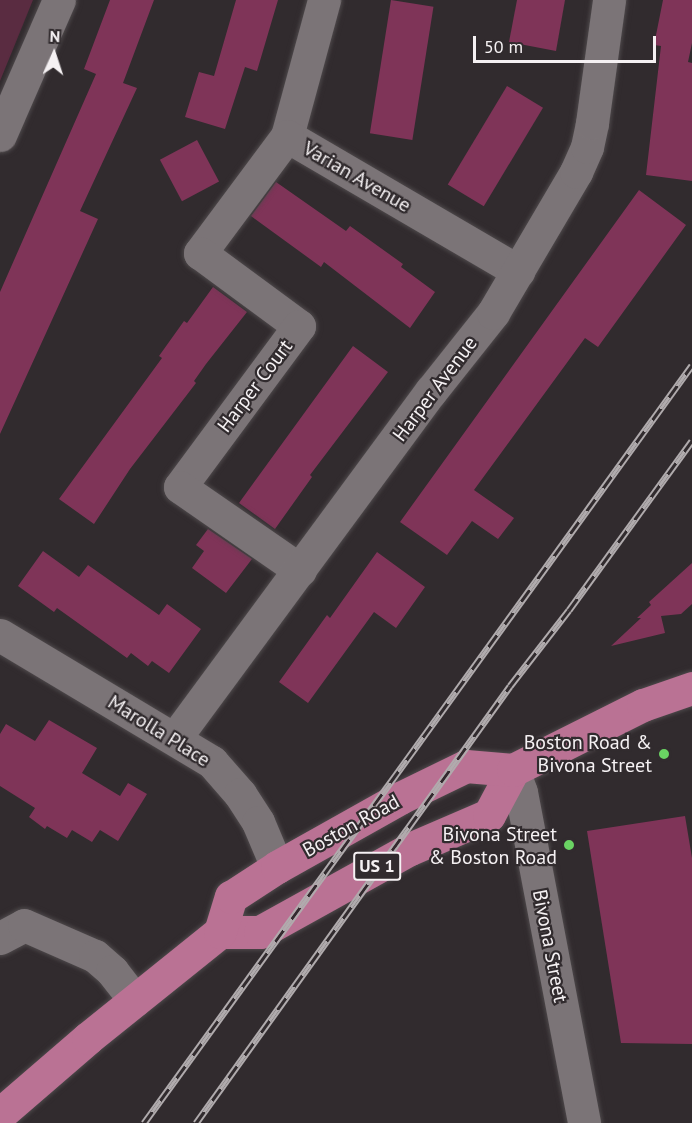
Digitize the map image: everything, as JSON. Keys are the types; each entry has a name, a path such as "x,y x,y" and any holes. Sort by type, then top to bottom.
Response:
{"main road":[{"path":"513,770 643,705 692,688"},
{"name":"Boston Road","path":"220,932 231,897 277,867 400,798 466,766 513,770"},
{"name":"US 1","path":"220,932 260,932 410,849 489,815 513,770"},
{"path":"0,1114 220,932"}],"street":[{"path":"0,135 58,0"},
{"name":"Varian Avenue","path":"324,0 287,136 518,271"},
{"name":"Harper Avenue","path":"176,738 431,391 493,314 576,172 587,147 609,0"},
{"name":"Harper Court","path":"287,136 200,253 299,326 180,487 300,570"},
{"name":"Marolla Place","path":"0,635 176,738 212,762 240,794 258,822 277,867"},
{"name":"Bivona Street","path":"513,770 521,792 584,1123"},
{"path":"0,938 24,925 95,956 112,971 135,1000"}],"shaded area":[{"path":"0,0 33,0 0,81"}],"building":[{"path":"110,0 154,0 123,83 137,88 80,211 98,219 0,434 0,292 96,74 84,69"},
{"path":"236,0 278,0 257,71 245,67 225,129 185,117 199,72 214,76"},
{"path":"391,0 433,7 412,140 370,133"},
{"path":"517,0 565,0 556,51 509,42"},
{"path":"663,0 692,0 692,43 688,62 692,63 692,181 646,175 661,46 654,45"},
{"path":"507,86 543,108 484,206 448,185"},
{"path":"197,140 219,181 182,201 160,160"},
{"path":"276,182 346,231 350,226 403,264 401,267 435,292 410,328 324,262 321,267 251,216"},
{"path":"639,190 686,225 598,347 585,338 474,490 514,518 498,539 472,521 447,555 400,522"},
{"path":"213,287 247,312 206,364 194,381 196,383 130,469 94,524 59,499 162,358 159,356 184,321 187,323"},
{"path":"353,346 388,372 310,475 312,477 275,529 239,503"},
{"path":"208,529 252,559 226,593 192,568 204,551 196,545"},
{"path":"43,551 79,577 88,565 159,615 167,604 201,629 169,673 152,661 148,666 131,653 127,658 57,608 54,612 18,586"},
{"path":"377,552 425,587 396,628 374,612 308,703 279,682 327,615 330,618"},
{"path":"692,563 692,604 681,614 661,616 665,633 611,646 641,618 637,618 651,605 649,602"},
{"path":"49,720 97,748 82,773 120,796 128,783 147,794 118,841 100,830 92,842 72,830 67,838 47,826 45,829 29,817 35,808 0,786 0,734 6,724 35,741"},
{"path":"685,816 692,858 692,1044 621,1043 587,831"}],"railway":[{"path":"144,1123 692,365"},
{"path":"196,1123 510,686 569,610 692,441"}],"place":[{"name":"Boston Road & Bivona Street","path":"664,754"},
{"name":"Bivona Street & Boston Road","path":"569,845"}]}
